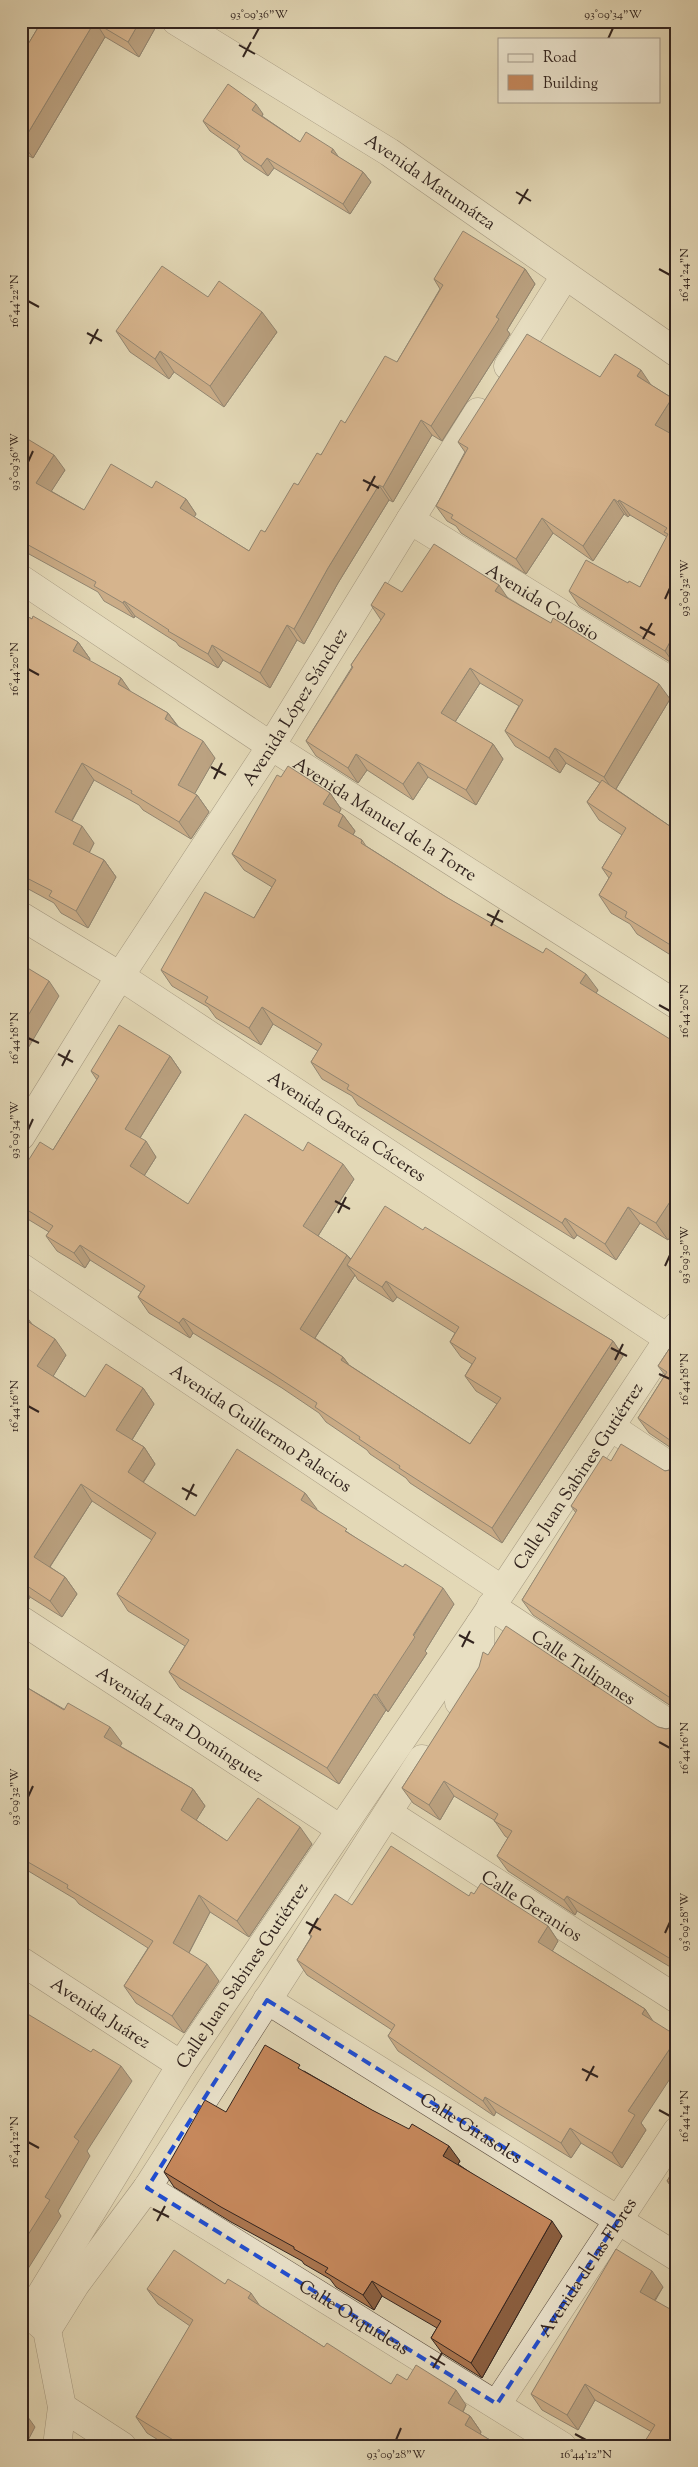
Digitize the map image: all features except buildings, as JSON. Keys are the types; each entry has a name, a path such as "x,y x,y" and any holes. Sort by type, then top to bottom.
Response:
{"street":[{"name":"Avenida Matumátza","path":"176,21 389,152 530,248 565,276 677,353"},
{"name":"Avenida López Sánchez","path":"21,1136 120,976 271,746 410,520 565,276"},
{"name":"Avenida Colosio","path":"410,520 677,685"},
{"name":"Avenida Manuel de la Torre","path":"21,579 271,746 677,1005"},
{"name":"Avenida García Cáceres","path":"21,916 120,976 673,1333"},
{"name":"Avenida Guillermo Palacios","path":"21,1266 490,1606"},
{"name":"Calle Juan Sabines Gutiérrez","path":"32,2317 181,2065 673,1333"},
{"path":"611,1427 677,1471"},
{"name":"Calle Juan Sabines Gutiérrez","path":"32,2317 75,2285 147,2188 476,1674 490,1606"},
{"name":"Calle Tulipanes","path":"490,1606 677,1729"},
{"name":"Avenida Lara Domínguez","path":"21,1620 339,1828"},
{"name":"Calle Geranios","path":"388,1813 677,1999"},
{"name":"Avenida Juárez","path":"21,1961 181,2065"},
{"name":"Calle Girasoles","path":"267,2000 677,2257"},
{"name":"Avenida de las Flores","path":"497,2404 677,2131"},
{"name":"Calle Orquídeas","path":"147,2188 562,2446"},
{"path":"32,2317 62,2407 58,2446"},
{"path":"62,2407 122,2446"}],"highlighted area":[{"path":"267,2000 619,2219 497,2404 147,2188"}]}
